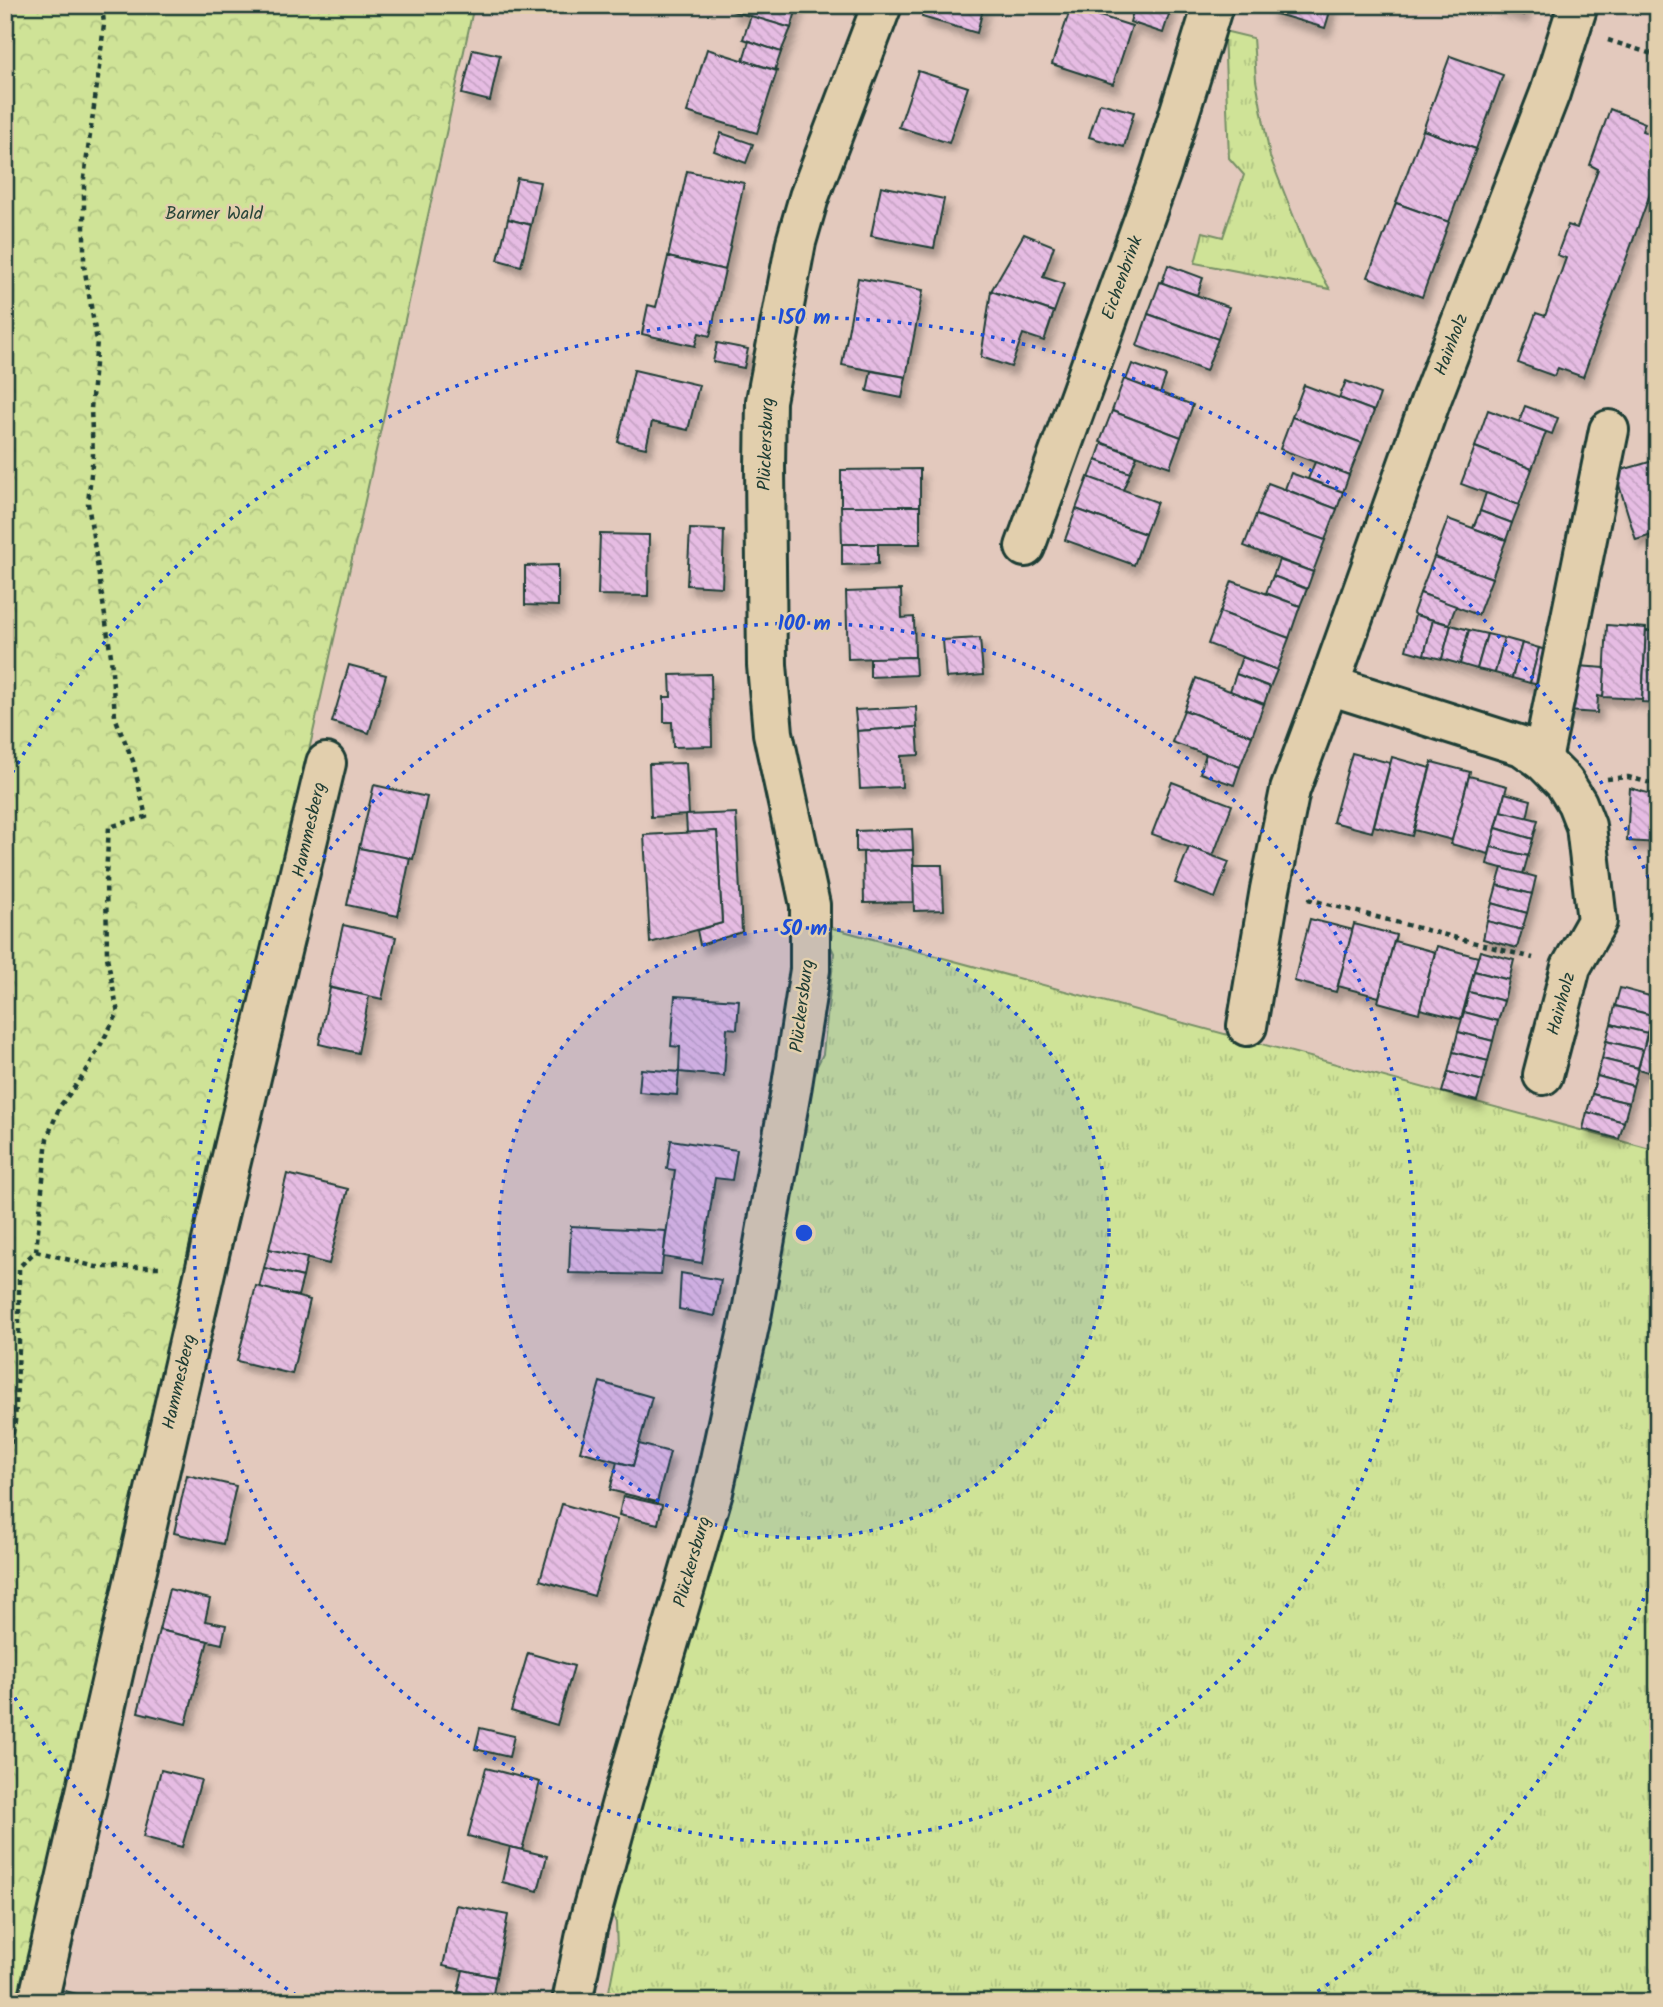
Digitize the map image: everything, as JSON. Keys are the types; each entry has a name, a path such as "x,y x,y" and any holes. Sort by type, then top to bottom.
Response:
{"street":[{"name":"Plückersburg","path":"572,2002 587,1929 612,1838 713,1492 752,1312 810,970 810,905 773,733 767,665 766,401 796,242 808,197 882,5"},
{"name":"Eichenbrink","path":"1025,547 1161,172 1213,5"},
{"name":"Hainholz","path":"1247,1026 1290,790 1432,397 1550,93 1574,17"},
{"path":"1542,760 1609,430"},
{"name":"Hainholz","path":"1329,685 1522,747 1542,760 1568,787 1577,803 1586,826 1597,921 1572,967 1544,1075"},
{"name":"Hammesberg","path":"38,2002 215,1227 326,764"}],"path":[{"path":"5,1473 15,1422 19,1349 19,1267 36,1251 47,1138 60,1106 84,1075 118,1013 107,957 106,875 109,827 146,817 133,761 115,717 111,656 88,503 93,455 91,409 97,341 84,266 84,178 104,24 102,5"},
{"path":"1574,17 1658,55"},
{"path":"1628,777 1658,785"},
{"path":"1270,889 1516,954"},
{"path":"36,1251 96,1267 164,1267"}],"green space":[{"name":"Barmer Wald","path":"5,5 474,5 251,1005 20,2002 5,2002"},
{"path":"1224,31 1253,38 1256,80 1270,157 1309,255 1330,289 1195,263 1203,232 1223,237 1244,175 1229,158"},
{"path":"821,925 1658,1151 1658,2002 607,2002 617,1949 616,1923 607,1895 803,1094 823,1054 834,953"}],"building":[{"path":"734,5 798,5 791,28 732,11"},
{"path":"925,5 984,5 977,33 922,17"},
{"path":"1135,5 1172,5 1163,33 1130,22"},
{"path":"1272,5 1332,5 1325,28 1270,12"},
{"path":"1491,5 1527,5 1524,15"},
{"path":"1071,7 1132,26 1113,84 1052,64"},
{"path":"751,16 791,28 781,52 743,39"},
{"path":"749,41 781,52 775,70 743,60"},
{"path":"473,49 500,55 490,101 462,94"},
{"path":"707,49 777,71 757,133 687,112"},
{"path":"1450,56 1503,75 1476,149 1423,130"},
{"path":"918,71 968,87 949,143 899,127"},
{"path":"1100,103 1134,112 1124,147 1089,137"},
{"path":"1610,109 1645,123 1642,131 1658,137 1658,172 1583,377 1558,368 1554,376 1518,363 1536,313 1545,316 1566,258 1557,255 1568,225 1577,228 1598,169 1590,165"},
{"path":"1423,130 1476,149 1449,222 1396,203"},
{"path":"721,133 753,144 746,163 714,151"},
{"path":"687,171 744,183 725,270 668,257"},
{"path":"517,178 540,182 531,225 508,219"},
{"path":"881,186 944,199 934,248 871,236"},
{"path":"1396,203 1449,222 1422,297 1368,277"},
{"path":"508,219 531,225 521,266 498,260"},
{"path":"1024,234 1054,246 1043,277 1064,284 1054,312 991,291"},
{"path":"668,257 725,270 710,336 699,333 695,346 642,334 648,305 656,307"},
{"path":"1168,265 1203,278 1197,295 1162,283"},
{"path":"858,278 923,290 906,377 842,365"},
{"path":"1160,282 1229,307 1218,339 1148,314"},
{"path":"991,291 1054,312 1044,341 1023,334 1011,367 981,357"},
{"path":"1148,314 1218,339 1206,371 1137,346"},
{"path":"717,343 748,349 744,368 713,362"},
{"path":"1132,364 1166,376 1160,393 1126,380"},
{"path":"634,370 699,385 688,430 652,422 646,448 618,442"},
{"path":"871,371 906,377 902,398 867,391"},
{"path":"1124,379 1193,405 1181,437 1112,411"},
{"path":"1346,381 1380,394 1374,411 1339,398"},
{"path":"1304,385 1374,411 1362,443 1292,417"},
{"path":"1525,406 1558,418 1552,434 1519,422"},
{"path":"1488,410 1546,432 1532,469 1475,447"},
{"path":"1112,411 1181,437 1170,467 1100,442"},
{"path":"1292,417 1362,443 1349,475 1280,449"},
{"path":"1102,443 1137,456 1130,473 1096,460"},
{"path":"1475,447 1532,469 1519,505 1461,484"},
{"path":"1096,460 1130,473 1123,490 1089,478"},
{"path":"1653,461 1658,475 1658,533 1636,540 1615,472"},
{"path":"1315,462 1349,475 1343,492 1308,479"},
{"path":"920,469 920,506 841,506 841,470"},
{"path":"1291,473 1343,492 1337,509 1285,489"},
{"path":"1088,477 1157,502 1145,534 1076,509"},
{"path":"1268,483 1337,509 1325,540 1256,515"},
{"path":"1486,493 1519,505 1512,523 1480,511"},
{"path":"841,506 920,506 920,544 842,544"},
{"path":"1076,509 1145,534 1134,565 1065,540"},
{"path":"1480,511 1512,523 1506,540 1473,528"},
{"path":"1256,515 1325,540 1313,572 1244,546"},
{"path":"1448,519 1506,540 1492,578 1434,557"},
{"path":"690,529 724,530 722,587 687,585"},
{"path":"600,534 649,535 648,596 598,595"},
{"path":"842,544 878,544 878,564 842,565"},
{"path":"1434,557 1492,578 1478,615 1420,593"},
{"path":"1279,560 1313,572 1307,589 1273,576"},
{"path":"558,565 558,606 525,605 525,566"},
{"path":"1273,576 1307,589 1300,606 1266,593"},
{"path":"1232,581 1300,606 1289,638 1220,612"},
{"path":"901,590 902,618 914,617 915,657 848,659 846,592"},
{"path":"1420,593 1456,606 1449,624 1413,613"},
{"path":"1220,612 1289,638 1277,670 1208,644"},
{"path":"1415,615 1433,620 1424,655 1406,650"},
{"path":"1433,620 1451,625 1442,659 1424,655"},
{"path":"1451,625 1469,630 1460,664 1442,659"},
{"path":"1607,625 1646,628 1642,699 1603,697"},
{"path":"1469,630 1487,634 1477,669 1460,664"},
{"path":"1646,631 1658,631 1658,703 1642,702"},
{"path":"1487,634 1504,638 1495,673 1477,669"},
{"path":"980,638 983,675 946,678 943,640"},
{"path":"1504,638 1522,643 1512,678 1495,673"},
{"path":"1522,643 1539,648 1530,683 1512,678"},
{"path":"1539,648 1557,653 1548,687 1530,683"},
{"path":"915,657 916,675 870,677 870,658"},
{"path":"1242,657 1277,670 1270,687 1236,674"},
{"path":"349,665 386,675 369,733 332,722"},
{"path":"1577,666 1605,668 1603,697 1598,696 1597,713 1567,711"},
{"path":"711,674 712,746 673,747 672,722 664,722 664,697 671,697 670,675"},
{"path":"1236,674 1270,687 1264,704 1230,691"},
{"path":"1196,678 1264,704 1252,736 1184,710"},
{"path":"916,707 917,727 857,731 855,710"},
{"path":"1184,710 1252,736 1240,767 1172,742"},
{"path":"917,727 919,755 901,756 902,787 860,789 857,731"},
{"path":"1352,753 1390,763 1372,832 1333,822"},
{"path":"1206,754 1240,767 1234,785 1200,773"},
{"path":"1392,757 1430,768 1412,836 1374,826"},
{"path":"1432,762 1470,772 1452,840 1414,830"},
{"path":"686,763 689,815 651,817 649,764"},
{"path":"1469,776 1507,786 1489,854 1451,844"},
{"path":"1172,782 1232,805 1213,856 1152,834"},
{"path":"374,785 427,797 413,859 359,848"},
{"path":"1630,788 1658,796 1658,843 1627,841"},
{"path":"1505,793 1531,800 1527,818 1501,811"},
{"path":"1501,811 1538,820 1533,839 1496,828"},
{"path":"736,813 742,932 700,945 697,930 722,923 717,831 687,833 686,815"},
{"path":"1496,828 1533,839 1528,856 1491,847"},
{"path":"912,829 913,850 856,852 856,831"},
{"path":"717,831 722,923 650,943 644,835"},
{"path":"1189,847 1229,862 1215,898 1175,883"},
{"path":"1491,847 1528,856 1523,874 1487,864"},
{"path":"359,848 410,858 398,916 347,905"},
{"path":"913,850 915,902 864,903 863,852"},
{"path":"913,865 942,865 944,910 914,911"},
{"path":"1502,868 1536,877 1532,894 1497,885"},
{"path":"1497,885 1532,894 1527,913 1492,903"},
{"path":"1492,903 1527,913 1522,930 1487,921"},
{"path":"1310,919 1353,930 1336,992 1294,981"},
{"path":"1487,921 1522,930 1517,948 1483,939"},
{"path":"1354,924 1396,935 1379,997 1338,986"},
{"path":"343,925 396,937 382,999 329,987"},
{"path":"1394,941 1435,952 1419,1013 1378,1002"},
{"path":"1437,946 1478,957 1461,1019 1420,1009"},
{"path":"1480,951 1514,960 1509,980 1474,971"},
{"path":"1474,971 1509,980 1504,1001 1469,992"},
{"path":"330,988 369,996 358,1053 319,1044"},
{"path":"1620,988 1657,998 1652,1015 1615,1006"},
{"path":"1469,992 1504,1001 1498,1021 1464,1012"},
{"path":"675,996 739,1000 737,1029 727,1028 724,1076 679,1072 680,1047 671,1046"},
{"path":"1658,998 1658,1075 1638,1069"},
{"path":"1615,1006 1652,1015 1647,1033 1611,1024"},
{"path":"1464,1012 1498,1021 1493,1041 1458,1032"},
{"path":"1611,1024 1647,1033 1643,1050 1606,1041"},
{"path":"1458,1032 1493,1041 1488,1061 1453,1052"},
{"path":"1606,1041 1643,1050 1638,1068 1602,1059"},
{"path":"1453,1052 1488,1061 1483,1081 1448,1072"},
{"path":"1602,1059 1638,1068 1633,1086 1597,1076"},
{"path":"641,1069 679,1072 677,1095 639,1092"},
{"path":"1448,1072 1483,1081 1477,1101 1442,1092"},
{"path":"1597,1076 1633,1086 1629,1103 1592,1094"},
{"path":"1592,1094 1629,1103 1624,1122 1587,1112"},
{"path":"1587,1112 1624,1122 1619,1139 1583,1129"},
{"path":"671,1140 737,1150 732,1180 715,1178 702,1263 663,1257 675,1170 667,1169"},
{"path":"287,1174 348,1189 329,1264 269,1249"},
{"path":"571,1226 666,1231 661,1275 569,1273"},
{"path":"269,1249 307,1258 303,1277 264,1268"},
{"path":"264,1268 303,1277 298,1296 259,1288"},
{"path":"681,1273 721,1280 715,1316 679,1309"},
{"path":"256,1286 310,1300 292,1374 237,1361"},
{"path":"600,1382 652,1397 633,1466 580,1451"},
{"path":"639,1444 670,1452 657,1502 610,1490 617,1462 633,1466"},
{"path":"187,1475 236,1486 223,1544 174,1533"},
{"path":"623,1496 662,1505 658,1524 619,1515"},
{"path":"562,1504 617,1520 594,1596 540,1580"},
{"path":"169,1589 210,1599 205,1621 226,1625 222,1644 159,1630"},
{"path":"159,1630 208,1641 186,1724 138,1712"},
{"path":"528,1653 574,1666 557,1725 511,1711"},
{"path":"480,1728 514,1736 509,1757 475,1749"},
{"path":"486,1768 540,1782 522,1850 468,1836"},
{"path":"161,1770 201,1780 182,1847 143,1837"},
{"path":"510,1847 547,1856 538,1891 502,1882"},
{"path":"456,1905 508,1915 496,1977 443,1966"},
{"path":"463,1970 496,1977 492,1999 458,1992"},
{"path":"61,1990 108,2002 58,2002"}]}
